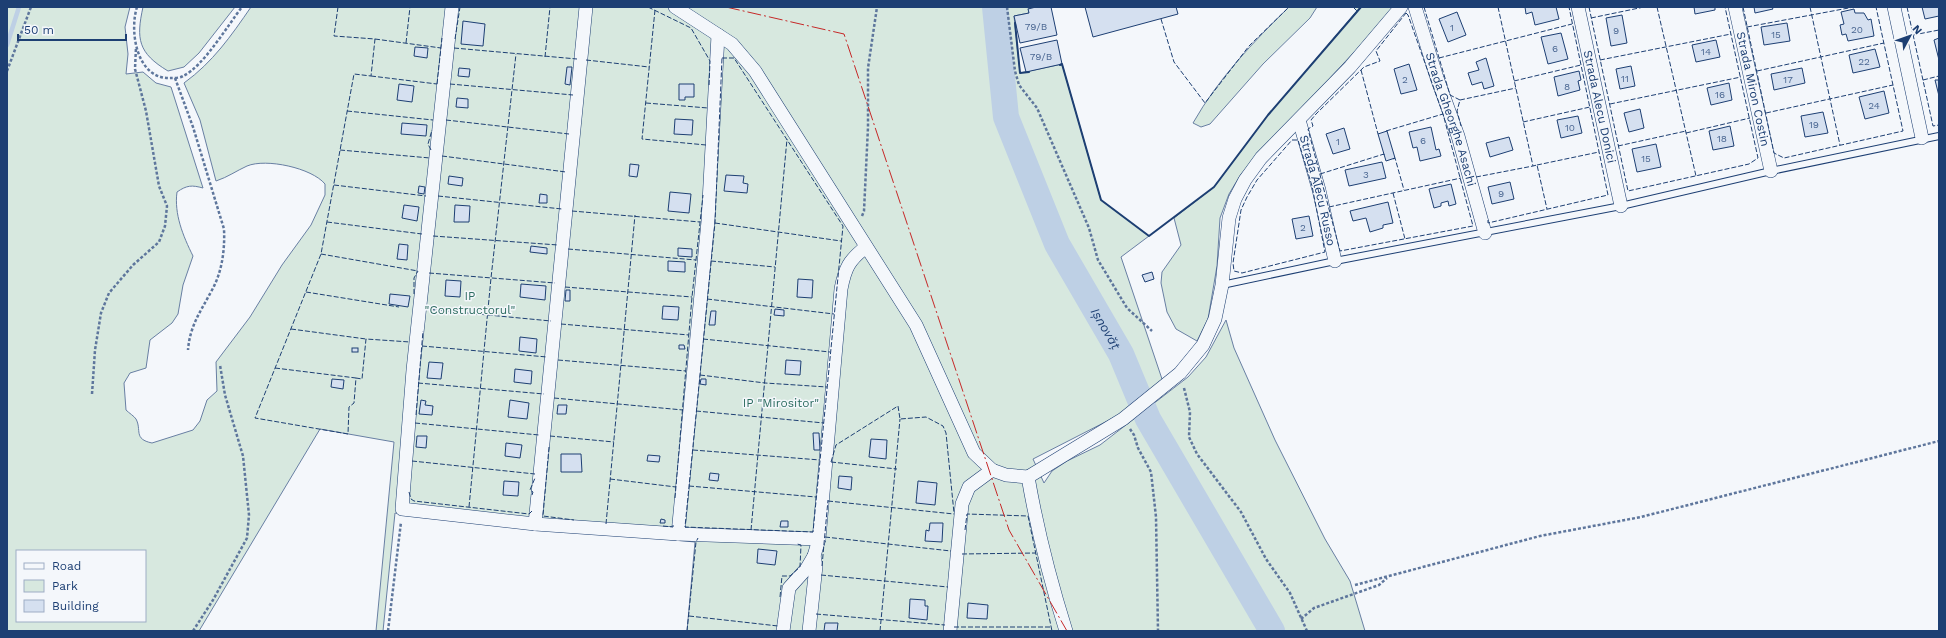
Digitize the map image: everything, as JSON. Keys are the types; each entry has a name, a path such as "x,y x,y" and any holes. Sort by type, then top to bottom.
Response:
{"street":[{"path":"452,7 412,370 402,509 535,524 678,534 818,539"},
{"path":"535,524 586,7"},
{"path":"675,7 732,44 755,71 916,325 974,453 992,470 1006,476 1028,477 1123,419 1180,374 1203,345 1215,319 1222,285 1229,218 1235,199 1245,180 1261,158 1350,67 1401,7"},
{"name":"Strada Gheorghe Asachi","path":"1415,7 1437,78 1458,136 1485,233"},
{"name":"Strada Alecu Donici","path":"1578,7 1621,206"},
{"name":"Strada Miron Costin","path":"1735,7 1770,171"},
{"path":"1894,7 1922,138"},
{"path":"678,534 708,221 718,35"},
{"name":"Strada Alecu Russo","path":"1299,120 1319,190 1335,261"},
{"path":"783,631 789,588 807,568 814,556 818,539 841,289 845,269 856,255 866,247"},
{"path":"950,631 962,504 969,487 992,470"},
{"path":"1028,477 1034,511 1052,588 1066,631"},
{"path":"809,631 816,566 814,556"}],"lane":[{"path":"1222,285 1335,261 1621,206 1770,171 1922,138 1939,136"}],"path":[{"path":"7,71 31,7"},
{"path":"137,7 134,18 133,33 136,47 141,59 148,69 160,77 174,78 183,77 204,59 242,7"},
{"path":"855,228 864,211 868,127 868,68 877,7"},
{"path":"1007,7 1015,72 1019,85 1037,108 1088,228 1098,260 1127,308 1152,331"},
{"path":"92,394 95,350 101,313 109,293 133,265 159,242 165,226 167,206 159,186 146,111 135,69 136,47"},
{"path":"174,78 193,127 224,229 225,244 222,263 213,289 195,320 188,350"},
{"path":"193,631 213,600 247,538 249,515 243,456 225,395 220,365"},
{"path":"1180,374 1190,412 1190,437 1197,454 1241,512 1266,559 1290,593 1307,631"},
{"path":"1123,419 1134,435 1138,448 1151,472 1156,516 1158,631"},
{"path":"1355,585 1540,536 1641,517 1939,441"},
{"path":"388,631 402,509"},
{"path":"1301,619 1314,608 1379,585 1389,576"}],"green space":[{"path":"7,7 130,7 125,27 128,54 126,74 143,72 156,83 171,87 203,188 190,186 177,192 176,200 180,225 193,256 183,285 178,314 172,323 150,340 146,368 130,373 124,383 126,410 136,419 140,437 152,443 193,430 200,421 207,400 217,391 216,362 250,317 282,265 311,225 325,195 325,184 319,178 300,169 277,164 265,163 247,166 216,181 200,120 184,83 213,57 229,38 251,7 1028,7 1029,13 1014,16 1020,73 1062,64 1101,200 1149,236 1121,257 1163,382 1117,416 1033,459 1044,483 1052,471 1067,461 1100,445 1188,377 1206,357 1226,320 1234,348 1275,440 1325,539 1350,581 1365,631 687,631 695,542 395,513 383,631 376,631 394,442 320,429 199,631 7,631"},
{"path":"143,7 235,7 199,53 184,67 168,71 150,58 142,44 140,28"},
{"path":"1289,7 1317,7 1310,18 1263,64 1210,124 1201,127 1193,123 1213,91 1225,76 1262,34"},
{"path":"1353,7 1393,7 1381,23 1241,174 1229,194 1220,218 1217,266 1208,319 1197,341 1176,329 1167,312 1161,283 1162,272 1181,245 1174,218 1214,187 1268,115 1357,11"}],"building":[{"path":"1036,7 1051,7 1057,35 1020,43 1014,16 1029,13 1028,9"},
{"path":"1085,7 1176,7 1178,14 1093,37"},
{"path":"1525,7 1556,7 1559,19 1535,25 1532,12 1526,14"},
{"path":"1694,7 1715,7 1715,10 1695,14"},
{"path":"1754,7 1772,7 1773,9 1755,13"},
{"path":"1922,7 1939,7 1939,16 1925,19"},
{"path":"1854,9 1855,13 1864,13 1868,20 1871,19 1874,36 1848,41 1846,34 1842,35 1840,25 1844,24 1841,12"},
{"path":"1457,12 1466,35 1448,42 1439,19"},
{"path":"1622,15 1627,43 1611,46 1606,18"},
{"path":"463,21 485,24 483,46 461,44"},
{"path":"1787,23 1790,41 1764,45 1761,27"},
{"path":"1561,33 1568,59 1548,64 1541,37"},
{"path":"1939,38 1939,60 1934,40"},
{"path":"1057,40 1062,64 1026,72 1020,48"},
{"path":"1716,40 1720,57 1696,62 1692,45"},
{"path":"415,47 428,48 427,58 414,56"},
{"path":"1875,49 1880,67 1853,73 1849,55"},
{"path":"1486,58 1494,86 1484,89 1482,82 1472,85 1468,73 1479,70 1476,62"},
{"path":"1409,64 1417,90 1401,94 1394,69"},
{"path":"1631,66 1635,86 1620,89 1616,69"},
{"path":"567,67 572,67 570,85 565,84"},
{"path":"459,68 470,69 469,77 458,76"},
{"path":"1802,68 1805,83 1774,90 1771,74"},
{"path":"1579,71 1581,80 1578,81 1580,90 1558,96 1554,77"},
{"path":"1935,80 1939,80 1939,96"},
{"path":"1729,83 1732,100 1711,105 1707,88"},
{"path":"399,84 414,86 412,102 397,100"},
{"path":"679,84 694,84 694,97 685,97 685,100 679,100"},
{"path":"1884,91 1889,113 1865,119 1859,97"},
{"path":"457,98 468,99 468,108 456,107"},
{"path":"1640,109 1644,128 1629,132 1624,113"},
{"path":"1823,112 1828,133 1805,137 1801,116"},
{"path":"1578,116 1582,133 1561,138 1557,120"},
{"path":"675,119 693,120 692,135 674,134"},
{"path":"402,123 427,125 426,136 401,134"},
{"path":"1730,126 1734,146 1713,150 1709,131"},
{"path":"1431,127 1436,150 1439,149 1441,156 1420,161 1417,147 1413,148 1409,132"},
{"path":"1344,128 1350,149 1333,154 1326,134"},
{"path":"1387,131 1395,158 1386,161 1378,134"},
{"path":"1509,137 1513,150 1490,157 1486,143"},
{"path":"1656,144 1661,167 1637,172 1632,149"},
{"path":"1382,162 1386,178 1349,186 1345,170"},
{"path":"630,164 639,165 637,177 629,176"},
{"path":"726,175 744,176 743,183 748,184 747,193 724,191"},
{"path":"449,176 463,178 462,186 448,184"},
{"path":"1510,182 1514,199 1492,204 1488,187"},
{"path":"1451,184 1456,204 1449,206 1448,201 1441,203 1441,206 1434,208 1429,189"},
{"path":"419,186 425,187 424,194 418,193"},
{"path":"670,192 691,194 689,213 668,211"},
{"path":"540,194 547,195 547,203 539,203"},
{"path":"1388,202 1393,223 1383,225 1383,228 1370,232 1366,218 1353,221 1350,211"},
{"path":"404,205 419,207 417,221 402,218"},
{"path":"455,205 470,206 469,222 454,222"},
{"path":"1309,216 1313,236 1296,239 1292,219"},
{"path":"399,244 408,245 407,260 397,259"},
{"path":"531,246 547,248 547,254 530,252"},
{"path":"678,248 692,249 692,257 678,256"},
{"path":"668,261 685,262 685,272 668,271"},
{"path":"1152,272 1154,279 1145,282 1142,275"},
{"path":"798,279 813,280 812,298 797,297"},
{"path":"446,280 461,281 460,297 445,296"},
{"path":"521,284 546,286 545,300 520,297"},
{"path":"566,290 570,290 570,301 565,301"},
{"path":"390,294 410,296 408,307 389,304"},
{"path":"663,306 679,307 678,320 662,319"},
{"path":"775,309 784,310 784,316 774,315"},
{"path":"711,311 716,311 715,325 709,325"},
{"path":"520,337 537,339 536,353 519,351"},
{"path":"679,345 684,345 685,349 679,349"},
{"path":"352,348 358,348 358,352 352,352"},
{"path":"786,360 801,361 800,375 785,374"},
{"path":"429,362 443,363 441,379 427,378"},
{"path":"515,369 532,371 531,384 514,382"},
{"path":"332,379 344,380 343,389 331,387"},
{"path":"701,379 706,379 706,385 700,384"},
{"path":"421,400 426,401 425,405 433,406 432,415 419,414"},
{"path":"510,400 529,403 527,419 508,417"},
{"path":"558,405 567,405 566,414 557,414"},
{"path":"813,433 819,433 820,450 814,450"},
{"path":"417,436 427,436 426,448 416,447"},
{"path":"871,439 887,440 886,459 869,457"},
{"path":"506,443 522,445 520,458 505,456"},
{"path":"561,454 581,454 582,472 561,472"},
{"path":"648,455 660,456 659,462 647,461"},
{"path":"710,473 719,474 718,481 709,480"},
{"path":"839,476 852,477 851,490 838,488"},
{"path":"504,481 519,482 518,496 503,495"},
{"path":"918,481 937,483 935,505 916,503"},
{"path":"661,519 665,520 665,523 660,523"},
{"path":"781,521 788,521 788,527 780,527"},
{"path":"930,523 943,523 942,542 925,541 926,530 929,531"},
{"path":"758,549 777,551 775,565 757,563"},
{"path":"910,599 925,600 925,606 928,606 927,620 909,618"},
{"path":"968,603 988,605 987,619 967,618"},
{"path":"825,623 838,623 837,631 824,631"}],"waterway":[{"path":"7,45 19,7"},
{"name":"Ișnovăț","path":"995,7 1006,117 1057,244 1121,354 1148,419 1272,631"}],"fence":[{"path":"338,7 334,36 375,39 371,76 354,74 321,254 255,418 348,434 349,407 354,403 356,378 362,379 366,339 410,342"},
{"path":"406,43 410,7"},
{"path":"455,39 460,7"},
{"path":"545,57 550,7"},
{"path":"648,7 691,28 710,61 709,87"},
{"path":"1161,19 1174,62 1205,103 1249,46 1289,7"},
{"path":"1353,7 1357,11"},
{"path":"1424,7 1450,95 1460,100 1457,111 1461,126"},
{"path":"1498,7 1533,166 1537,165 1547,209"},
{"path":"1488,220 1488,223 1608,195 1569,7"},
{"path":"1589,7 1628,191 1749,164 1758,158 1725,7"},
{"path":"1591,18 1644,7"},
{"path":"1657,7 1696,176"},
{"path":"1743,7 1774,153 1784,158 1903,131 1876,7"},
{"path":"1810,7 1840,145"},
{"path":"1747,27 1854,7"},
{"path":"1907,7 1933,126 1939,125"},
{"path":"655,10 642,139 706,145"},
{"path":"1406,13 1443,114 1473,226 1340,251 1308,129 1313,126 1311,120 1316,114 1364,67 1380,61 1376,51 1406,13"},
{"path":"1439,58 1572,24"},
{"path":"1913,35 1939,30"},
{"path":"1600,60 1731,34"},
{"path":"437,84 442,38"},
{"path":"375,39 441,48"},
{"path":"1757,71 1884,43"},
{"path":"454,48 577,59"},
{"path":"469,507 491,278 516,54"},
{"path":"722,58 734,58 843,226 813,532 685,527 715,223 722,58"},
{"path":"586,60 649,67"},
{"path":"1514,81 1581,65"},
{"path":"1361,70 1378,134"},
{"path":"371,76 437,84"},
{"path":"1923,80 1939,76"},
{"path":"1610,104 1741,77"},
{"path":"450,84 573,95"},
{"path":"1766,113 1893,85"},
{"path":"1460,100 1516,88"},
{"path":"646,103 708,108"},
{"path":"1523,122 1590,107"},
{"path":"347,111 433,120"},
{"path":"1386,131 1443,114"},
{"path":"1686,133 1750,118"},
{"path":"446,120 569,134"},
{"path":"431,150 428,144 432,130"},
{"path":"1618,146 1686,131"},
{"path":"751,530 787,139"},
{"path":"1292,140 1298,140 1312,186 1325,252 1242,273 1234,271 1233,263 1241,210 1257,180 1292,140"},
{"path":"340,150 430,158"},
{"path":"1537,165 1599,152"},
{"path":"1320,174 1384,154 1384,156"},
{"path":"442,156 566,172"},
{"path":"1393,159 1395,158 1404,190"},
{"path":"1476,177 1533,166"},
{"path":"1329,207 1461,178"},
{"path":"334,185 426,196"},
{"path":"1393,193 1405,239"},
{"path":"675,498 692,297 703,195"},
{"path":"438,196 562,209"},
{"path":"572,211 700,222"},
{"path":"606,524 635,215"},
{"path":"327,222 422,234"},
{"path":"715,223 841,241"},
{"path":"433,236 558,245"},
{"path":"568,249 696,260"},
{"path":"321,254 418,271"},
{"path":"711,261 775,267"},
{"path":"414,294 414,278 418,271"},
{"path":"429,273 555,283"},
{"path":"565,287 692,297"},
{"path":"306,292 399,307"},
{"path":"707,299 834,314"},
{"path":"425,309 551,321"},
{"path":"561,324 689,335"},
{"path":"291,329 366,339"},
{"path":"416,415 423,331"},
{"path":"703,339 830,352"},
{"path":"422,346 547,357"},
{"path":"558,360 686,371"},
{"path":"275,368 356,378"},
{"path":"700,375 765,383 827,387"},
{"path":"418,383 544,394"},
{"path":"554,398 683,410"},
{"path":"831,462 836,445 898,406 900,419 926,417 943,426 946,433 954,513"},
{"path":"696,411 824,423"},
{"path":"880,631 900,419"},
{"path":"415,423 539,435"},
{"path":"550,436 614,442"},
{"path":"549,447 543,516 574,520"},
{"path":"693,450 820,460"},
{"path":"412,461 535,474"},
{"path":"831,462 897,469"},
{"path":"532,495 533,492 530,490 535,478"},
{"path":"610,479 676,487"},
{"path":"689,486 816,497"},
{"path":"409,492 411,499 414,501 529,514 532,511"},
{"path":"822,566 828,500"},
{"path":"828,501 954,514"},
{"path":"965,530 967,514 1028,516 1052,631"},
{"path":"663,526 673,527 673,524"},
{"path":"825,537 951,551"},
{"path":"687,631 696,542 698,538"},
{"path":"780,597 782,576 790,576 800,567 801,545 797,544"},
{"path":"962,554 1036,553"},
{"path":"821,575 948,587"},
{"path":"816,614 945,625"},
{"path":"689,616 778,626"},
{"path":"954,627 1051,627"}],"wall":[{"path":"1060,65 1062,64 1101,200 1149,236 1214,187 1268,115 1361,7"},
{"path":"1015,23 1020,73 1029,72"}],"power":[{"path":"726,7 844,34 1009,530 1067,631"}],"park label":[{"name":"IP \"Constructorul\"","path":"470,303"},
{"name":"IP \"Mirositor\"","path":"781,403"}]}
